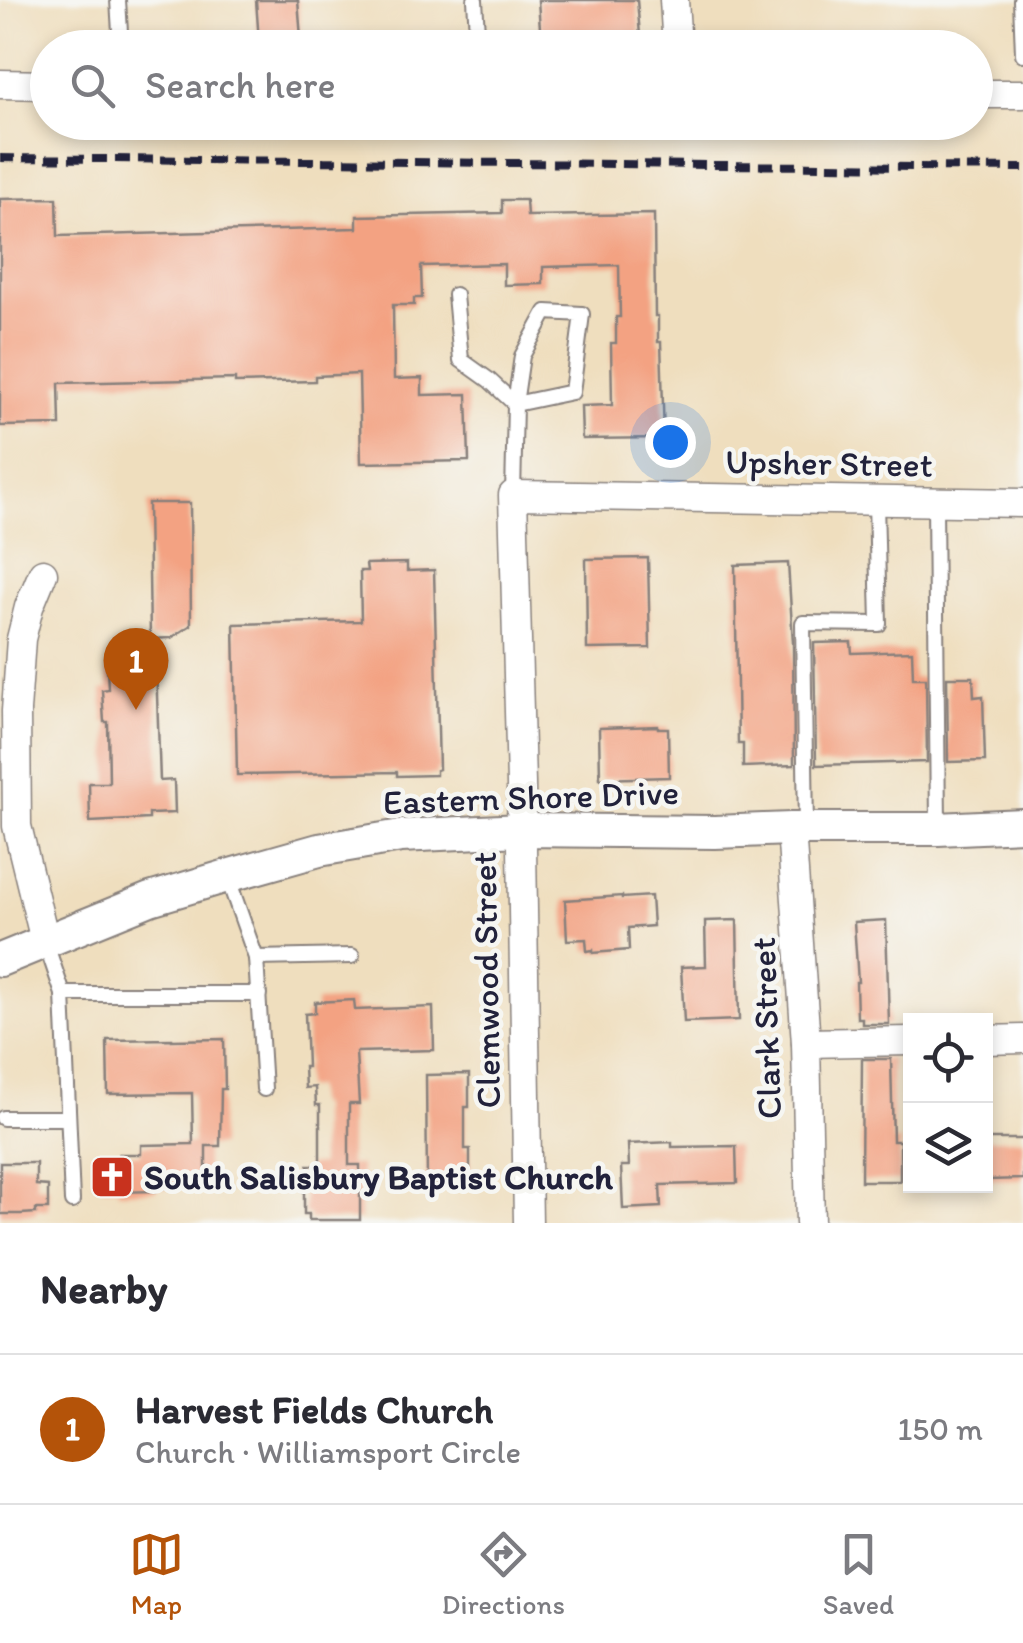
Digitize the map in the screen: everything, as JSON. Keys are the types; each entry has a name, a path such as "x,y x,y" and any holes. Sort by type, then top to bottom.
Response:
{"street":[{"path":"674,0 676,30"},
{"path":"0,84 30,85"},
{"path":"993,94 1023,94"},
{"name":"Upsher Street","path":"513,495 1023,503"},
{"name":"Clemwood Street","path":"513,495 528,1223"},
{"path":"42,573 21,638 16,750 17,826 45,941"},
{"name":"Eastern Shore Drive","path":"0,960 150,900 227,876 319,850 401,836 521,830 715,832 1023,824"},
{"name":"Clark Street","path":"799,829 810,1223"},
{"path":"993,1040 1023,1039"},
{"path":"806,1044 903,1041"}],"lane":[{"path":"118,0 120,30"},
{"path":"475,0 477,30"},
{"path":"1021,0 1023,54"},
{"path":"455,295 462,360 516,404"},
{"path":"513,495 516,404 522,356 546,312 582,314 572,392 516,404"},
{"path":"799,829 804,623 879,624 876,502"},
{"path":"935,503 938,829"},
{"path":"227,876 256,958 264,1090"},
{"path":"45,941 63,994 72,1201"},
{"path":"256,958 352,956"},
{"path":"63,994 259,994"},
{"path":"3,1118 68,1118"}],"building":[{"path":"256,0 298,0 300,30 258,30"},
{"path":"538,0 637,0 640,30 540,30"},
{"path":"57,198 58,236 357,228 357,216 502,213 502,200 526,200 527,216 654,214 655,316 661,342 664,438 582,439 581,406 612,405 611,343 616,343 616,317 620,317 619,265 543,267 543,284 504,285 504,264 421,266 422,298 414,298 414,305 393,305 394,379 422,378 422,395 467,394 469,461 361,463 359,374 315,376 315,381 59,383 60,425 0,426 0,199"},
{"path":"148,503 190,503 191,625 171,638 150,639"},
{"path":"648,558 650,648 587,649 586,559"},
{"path":"407,563 407,571 434,570 439,769 436,775 237,775 234,624 361,621 360,571 367,571 366,564"},
{"path":"788,563 794,765 743,767 743,744 738,744 735,565"},
{"path":"851,642 852,653 912,651 913,678 926,678 927,762 816,765 814,643"},
{"path":"156,666 160,781 174,780 175,813 149,814 149,819 90,822 89,783 109,783 108,722 104,722 102,690 108,689 107,668"},
{"path":"947,677 973,677 974,697 983,696 985,761 948,762"},
{"path":"599,728 668,728 669,777 600,779"},
{"path":"651,896 653,926 628,928 629,950 593,953 587,951 586,939 567,940 565,900"},
{"path":"737,920 739,1020 684,1022 681,967 706,966 705,921"},
{"path":"886,920 889,1024 862,1024 862,1018 857,1018 854,922"},
{"path":"354,1000 355,1010 433,1007 434,1050 356,1052 359,1104 349,1104 349,1165 360,1165 360,1220 309,1220 309,1214 304,1214 304,1170 308,1170 308,1165 320,1165 320,1105 316,1105 315,1087 305,1088 305,1014 315,1013 315,1002"},
{"path":"224,1039 220,1146 206,1146 206,1187 118,1192 118,1187 103,1187 102,1163 119,1163 119,1154 141,1154 141,1145 193,1144 192,1093 108,1094 107,1040"},
{"path":"862,1059 891,1059 893,1141 900,1141 900,1181 861,1181"},
{"path":"469,1074 465,1149 470,1149 470,1182 427,1183 426,1075"},
{"path":"993,1139 1023,1139 1023,1179 993,1180"},
{"path":"672,1142 672,1147 736,1146 737,1183 660,1185 661,1207 623,1209 621,1166 629,1166 628,1144"},
{"path":"0,1163 36,1163 36,1185 48,1186 48,1209 0,1214"}],"railway":[{"path":"0,158 1023,168"}],"place":[{"name":"Harvest Fields Church","path":"136,710"},
{"name":"South Salisbury Baptist Church","path":"112,1177"}]}
